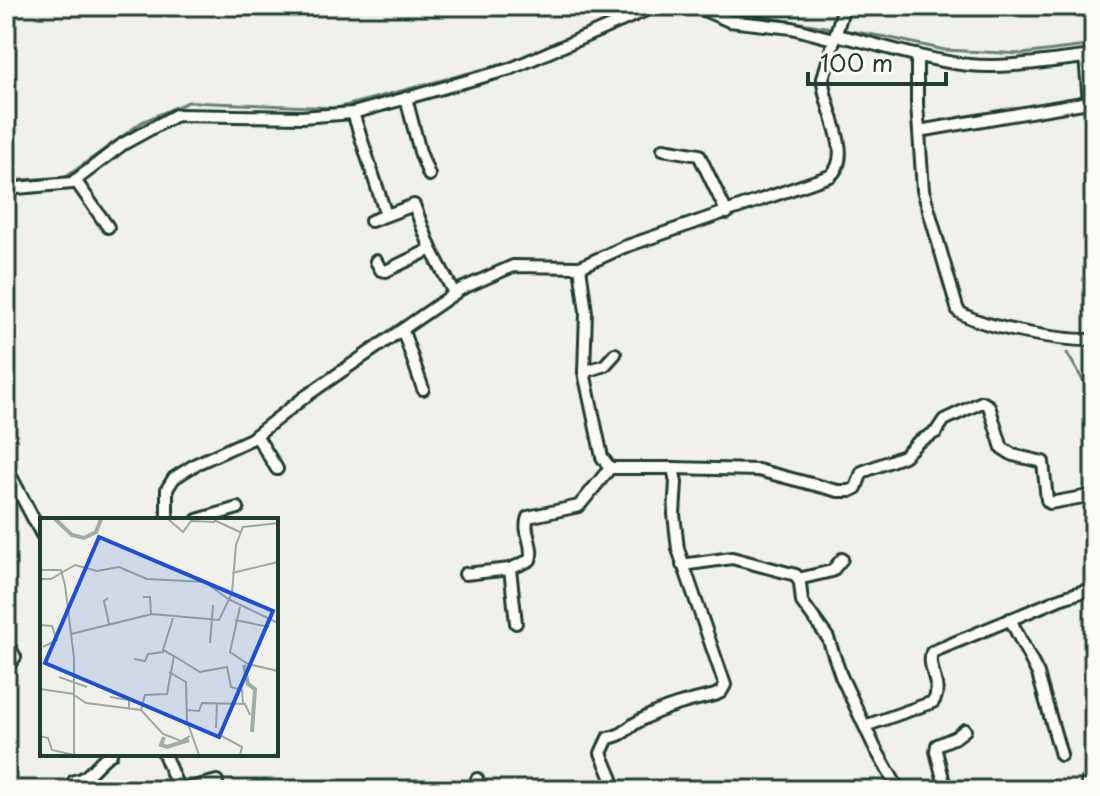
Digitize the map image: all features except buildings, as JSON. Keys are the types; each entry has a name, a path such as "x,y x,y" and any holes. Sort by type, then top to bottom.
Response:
{"street":[{"path":"6,189 62,185 75,180 123,144 176,115 302,117 353,113 510,69 656,6"},
{"path":"694,6 729,21 792,28 959,63 992,66 1090,56 1091,101 919,131"},
{"path":"167,518 167,489 174,478 256,435 454,293 513,266 580,267 624,247 830,176 838,168 840,153 822,84 844,6"},
{"path":"917,55 923,190 958,311 974,319 1029,332 1094,340"},
{"path":"406,98 429,175"},
{"path":"353,113 386,215"},
{"path":"663,149 699,155 727,213"},
{"path":"75,180 108,227"},
{"path":"371,221 414,205 431,249 454,293"},
{"path":"376,261 381,270 386,271 431,249"},
{"path":"580,267 586,312 584,372 602,457 610,468"},
{"path":"403,331 423,389"},
{"path":"584,372 605,365 615,354"},
{"path":"610,468 758,470 817,487 850,491 856,488 862,472 904,456 918,442 936,432 944,420 982,402 992,412 1002,448 1013,455 1043,462 1047,500 1050,503 1094,495"},
{"path":"256,435 277,469"},
{"path":"6,467 40,531"},
{"path":"465,574 510,569 526,562 532,557 526,527 528,517 579,506 610,468"},
{"path":"610,790 612,779 601,753 608,738 624,734 638,721 664,709 715,695 724,688 724,679 682,565 674,514 676,482 673,468"},
{"path":"204,518 238,508"},
{"path":"682,565 732,558 787,571 798,579 802,602 828,638 841,676 899,790"},
{"path":"798,579 832,571 842,559"},
{"path":"510,569 516,623"},
{"path":"865,726 933,702 938,690 930,660 932,652 1062,598 1094,588"},
{"path":"1010,619 1038,674 1061,755"},
{"path":"6,641 15,657 6,668"},
{"path":"946,790 937,745 965,730"},
{"path":"74,781 84,779 107,756"},
{"path":"165,756 180,790 217,781"}],"waterway":[{"path":"572,37 639,6"},
{"path":"717,6 729,11 945,50 1022,54 1094,45"},
{"path":"6,181 66,177 142,122 188,102 337,108 521,59"},
{"path":"1067,353 1094,399"}]}
